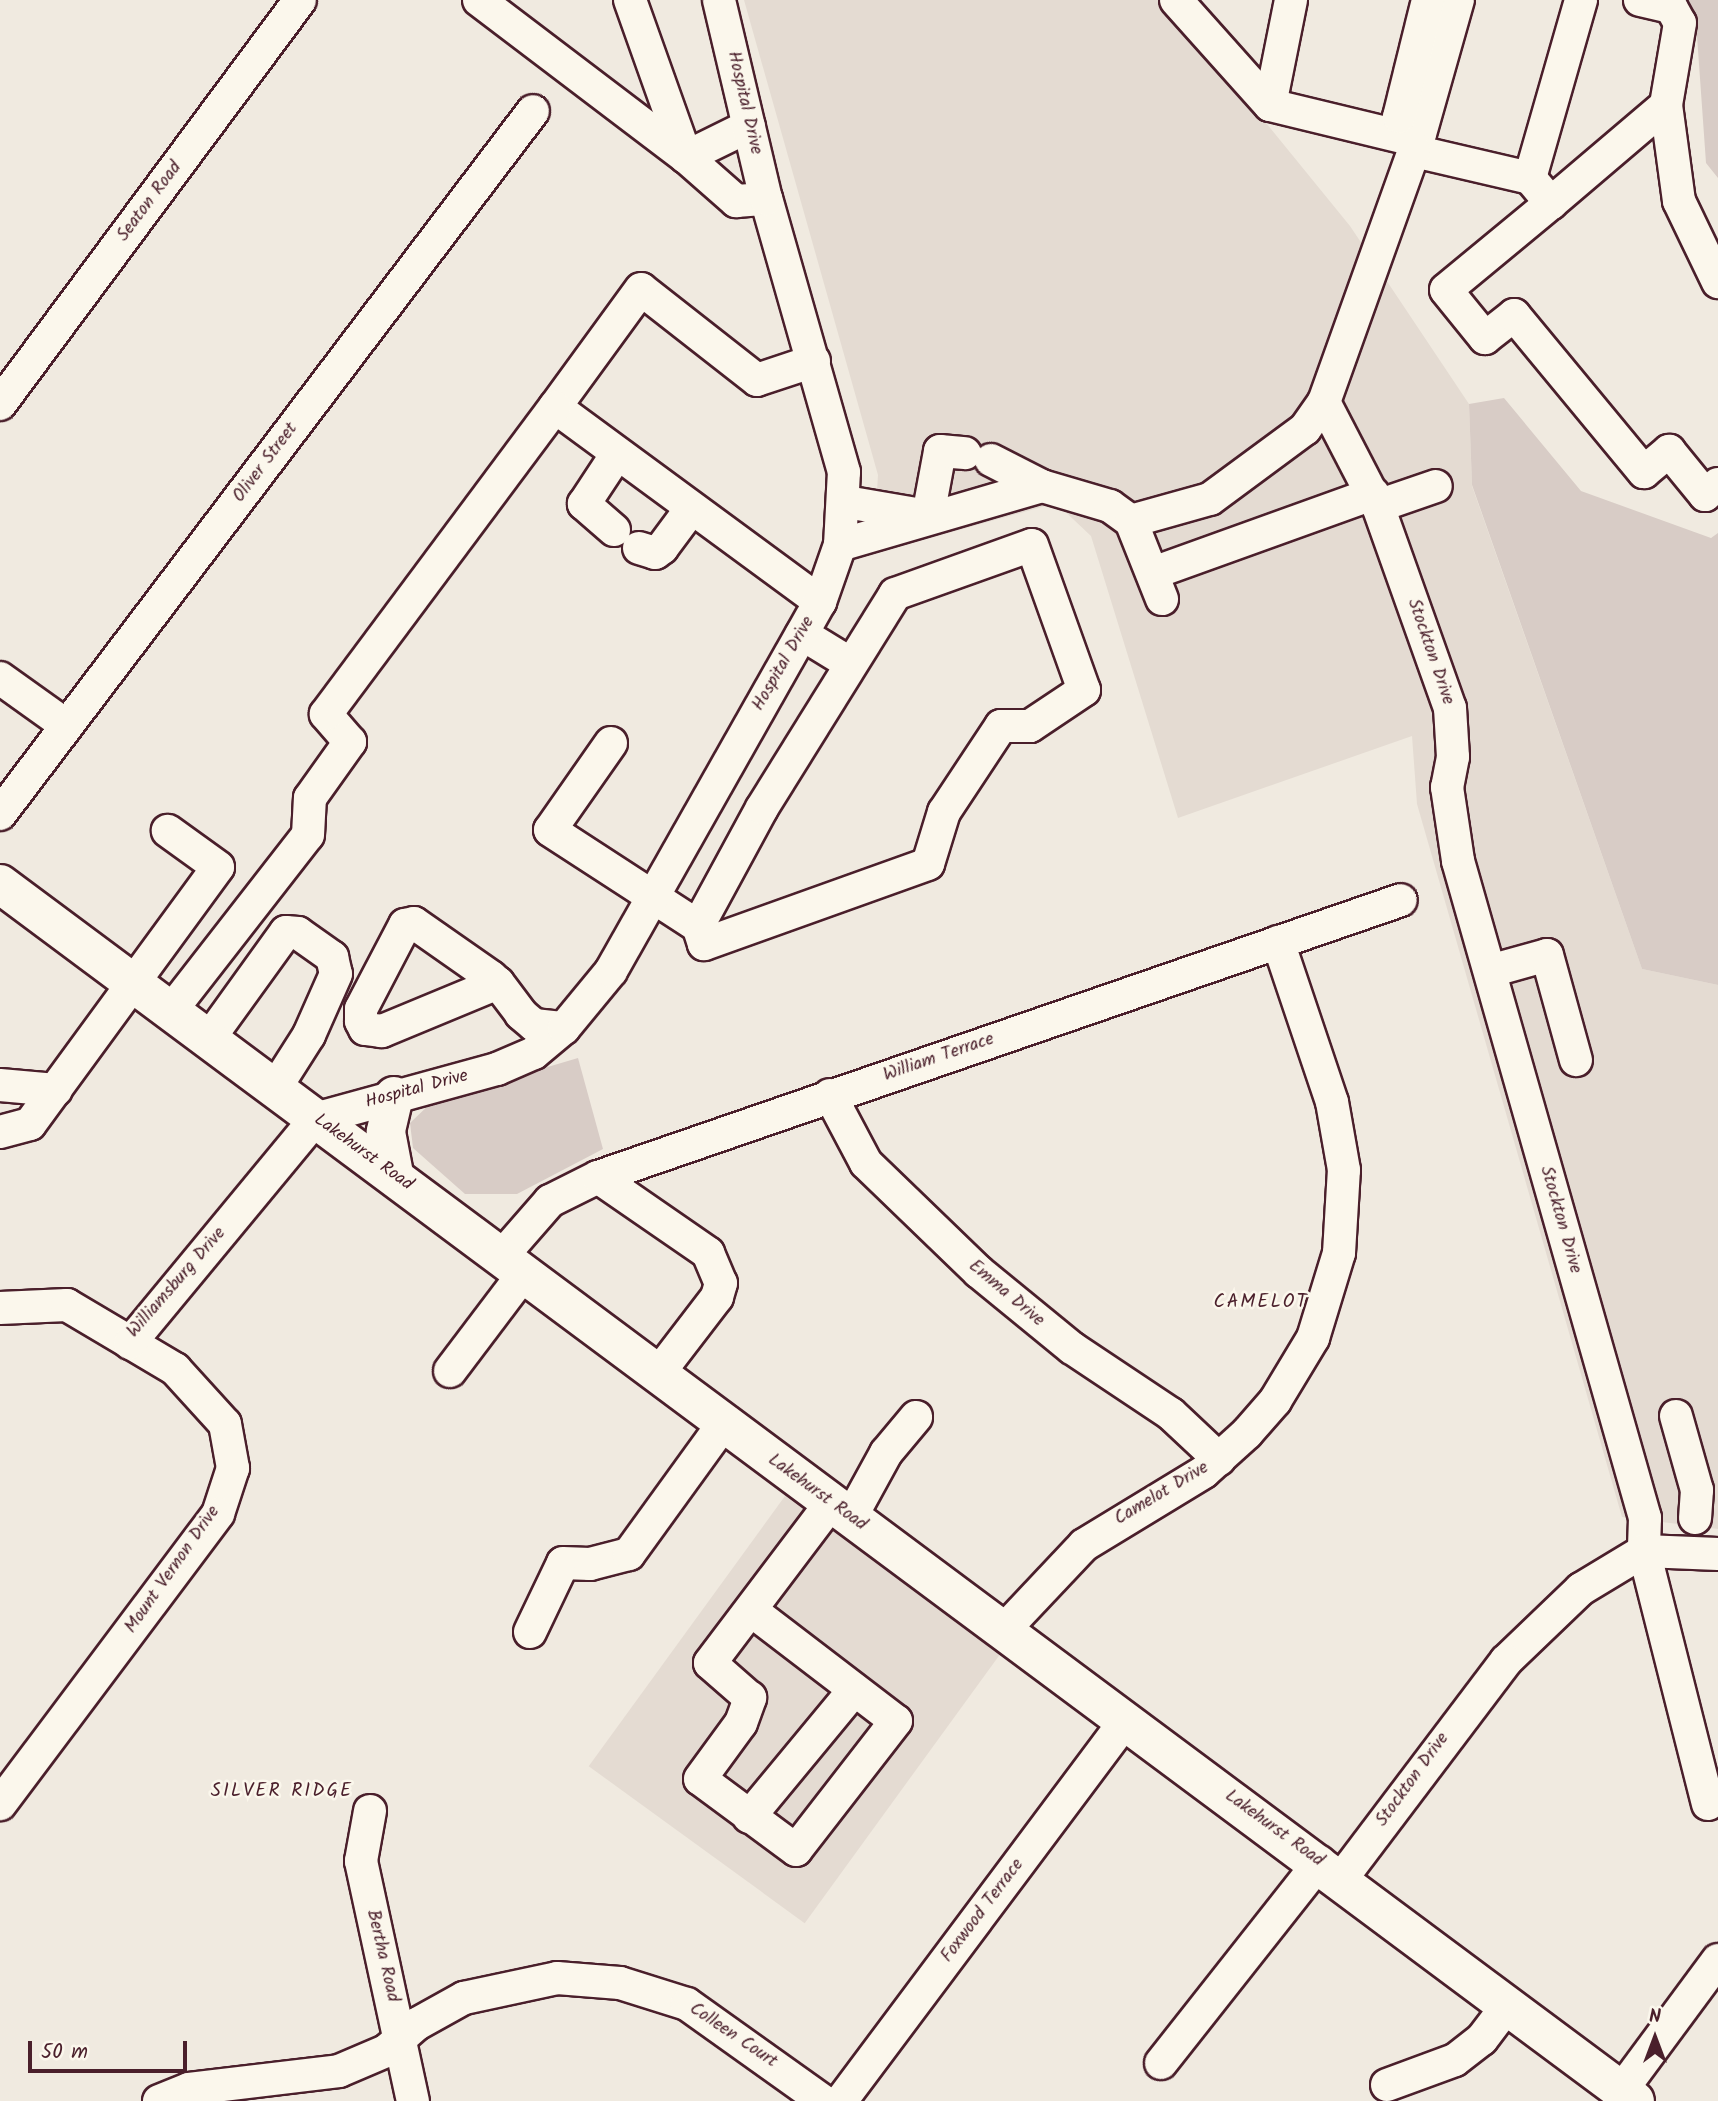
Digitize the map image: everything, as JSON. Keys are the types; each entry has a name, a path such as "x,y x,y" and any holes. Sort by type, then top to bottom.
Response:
{"main road":[{"name":"Lakehurst Road","path":"0,884 274,1090 394,1174 723,1424 1331,1871 1628,2096"},
{"path":"394,1096 387,1132 394,1174"}],"street":[{"name":"Seaton Road","path":"0,404 300,0"},
{"path":"479,0 686,158 736,201 766,199"},
{"path":"630,0 686,158"},
{"name":"Hospital Drive","path":"315,1119 497,1069 534,1053 564,1028 611,971 820,602 840,545 846,502 839,444 766,199 719,0"},
{"path":"1175,0 1270,105 1531,177 1551,203"},
{"path":"1270,105 1291,0"},
{"path":"1413,146 1399,117 1428,0"},
{"path":"1131,521 1202,503 1305,429 1324,402 1413,146 1420,134 1458,0"},
{"path":"1531,177 1581,0"},
{"path":"1640,0 1671,7 1680,23 1666,105 1679,201 1718,282"},
{"path":"1666,105 1446,290 1485,338 1514,315 1643,472 1669,451 1705,495 1718,485"},
{"name":"Oliver Street","path":"0,814 533,111"},
{"path":"686,158 749,126"},
{"path":"170,1012 308,835 310,797 350,741 326,714 641,289 757,380 814,361"},
{"name":"Stockton Drive","path":"1161,2063 1331,1871 1506,1661 1581,1589 1659,1550 1645,1518 1451,828 1450,708 1375,500 1357,459 1324,402"},
{"path":"555,407 820,602"},
{"path":"1305,429 1357,459"},
{"path":"928,516 940,451 978,457 1042,486 1110,506 1131,521 1157,586 1375,500 1436,486"},
{"path":"614,530 584,504 617,454"},
{"path":"840,545 893,533 928,516 1042,486"},
{"path":"846,502 928,516"},
{"path":"639,548 655,553 662,548 691,509"},
{"path":"611,743 551,830 652,899 698,926 705,944 928,864 944,812 1001,726 1030,726 1084,690 1032,545 894,594 698,926"},
{"path":"802,634 851,664"},
{"path":"0,678 67,726"},
{"path":"0,1132 20,1131 56,1090 218,867 168,831"},
{"name":"William Terrace","path":"450,1371 550,1201 598,1177 1401,900"},
{"path":"208,1040 286,932 298,933 332,957 336,974 309,1035 274,1090"},
{"name":"Camelot Drive","path":"1003,1631 1084,1545 1219,1459 1275,1401 1303,1358 1339,1253 1345,1190 1337,1123 1278,942"},
{"path":"1490,971 1547,955 1576,1060"},
{"path":"498,983 534,1026 564,1028"},
{"path":"0,1085 56,1090"},
{"name":"Emma Drive","path":"830,1095 866,1163 979,1272 1072,1348 1171,1414 1219,1459"},
{"name":"Williamsburg Drive","path":"0,1308 67,1305 130,1343 315,1119"},
{"path":"598,1177 708,1253 721,1283 718,1297 658,1374"},
{"name":"Mount Vernon Drive","path":"0,1804 218,1514 233,1468 217,1412 174,1369 130,1343"},
{"path":"1659,1550 1707,1510 1697,1490 1676,1416"},
{"path":"752,1611 896,1721 837,1802 796,1850 700,1779 741,1723 750,1698 710,1663 752,1611 841,1510 916,1417"},
{"path":"530,1632 563,1563 590,1564 629,1554 723,1424"},
{"path":"1659,1550 1718,1554"},
{"path":"1659,1550 1708,1804"},
{"path":"749,1817 854,1689"},
{"name":"Foxwood Terrace","path":"841,2101 1125,1721"},
{"name":"Bertha Road","path":"370,1811 361,1861 413,2101"},
{"path":"1628,2096 1714,1973"},
{"name":"Colleen Court","path":"159,2101 189,2089 328,2073 373,2058 434,2013 485,1990 533,1980 598,1979 663,1994 706,2013 823,2101"},
{"path":"1387,2085 1455,2060 1482,2039 1507,2006"}],"shaded area":[{"path":"744,0 1166,0 1350,226 1469,404 1472,486 1642,969 1718,985 1718,1529 1622,1517 1417,804 1412,736 1178,818 1091,536 1056,503 873,554 878,475"},
{"path":"1668,0 1718,0 1718,178 1706,163 1696,22"},
{"path":"1504,398 1581,491 1711,538 1718,533 1718,985 1642,969 1472,485 1469,404"},
{"path":"578,1058 603,1149 517,1194 465,1194 413,1148 410,1123 433,1101"},
{"path":"785,1496 1001,1653 805,1923 589,1766"}],"district":[{"name":"CAMELOT","path":"1261,1303"},
{"name":"SILVER RIDGE","path":"282,1792"}]}
